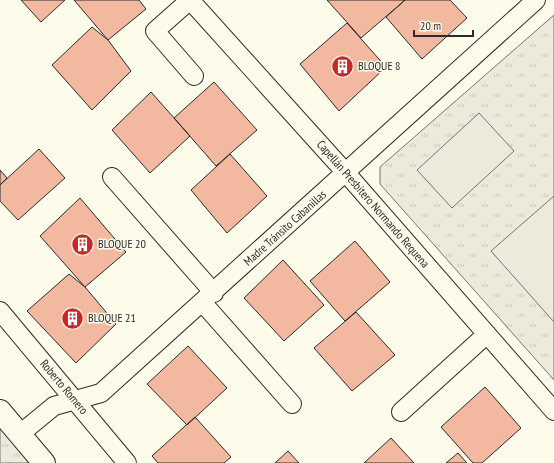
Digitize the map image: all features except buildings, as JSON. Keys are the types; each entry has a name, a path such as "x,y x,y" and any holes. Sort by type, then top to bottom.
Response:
{"main road":[{"path":"0,411 44,463"}],"street":[{"name":"Capellán Presbítero Normando Requena","path":"190,0 346,173 554,411"},
{"path":"190,0 156,31 194,76"},
{"name":"Madre Tránsito Cabanillas","path":"20,434 54,406 101,393 536,0"},
{"path":"112,177 292,404"},
{"name":"Roberto Romero","path":"0,311 127,463"},
{"path":"401,412 487,334"}],"green space":[{"path":"554,15 554,380 380,184 380,167"},
{"path":"479,113 514,151 452,208 417,170"},
{"path":"554,196 554,322 491,251"},
{"path":"0,426 31,463 0,463"}],"place":[{"name":"BLOQUE 8","path":"343,66"},
{"name":"BLOQUE 20","path":"83,244"},
{"name":"BLOQUE 21","path":"72,318"}]}
